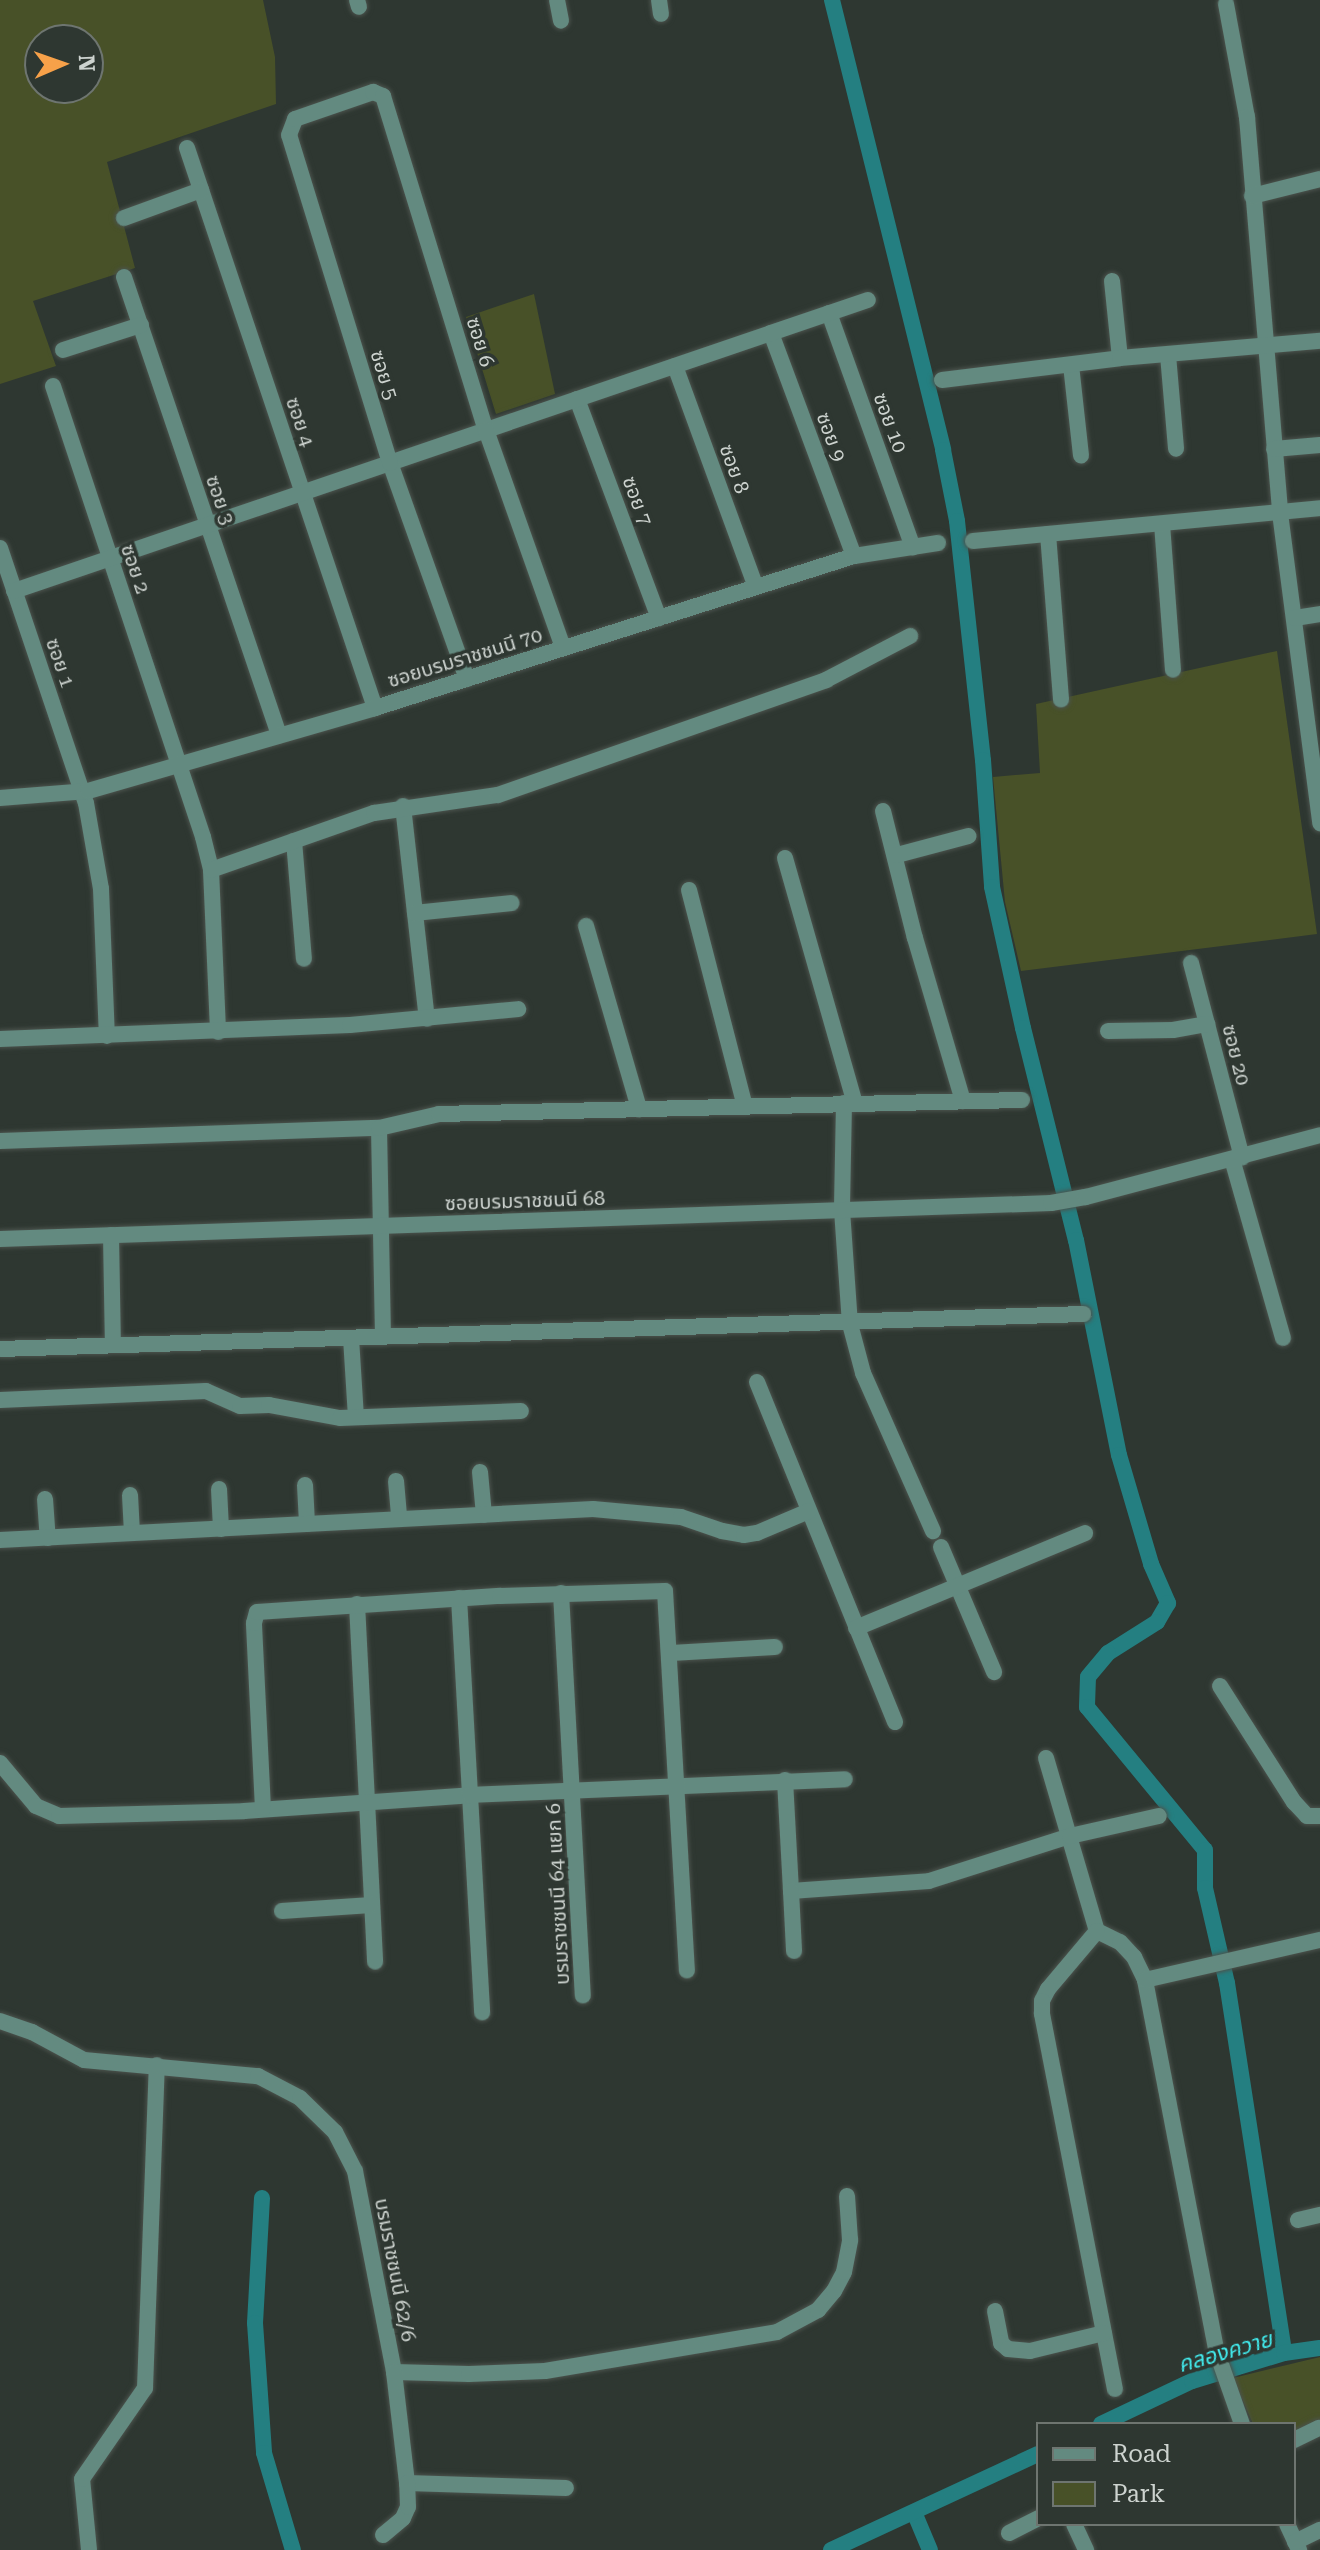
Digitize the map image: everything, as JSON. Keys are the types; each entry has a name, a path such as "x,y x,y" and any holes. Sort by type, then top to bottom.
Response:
{"street":[{"path":"557,0 561,21"},
{"path":"1226,4 1246,105 1280,513 1313,719 1320,823"},
{"name":"ซอย 6","path":"334,106 375,92 383,96 486,430 563,648"},
{"name":"ซอย 5","path":"334,106 295,119 290,123 289,135 390,463 467,679"},
{"name":"ซอย 4","path":"187,148 375,708"},
{"path":"1252,196 1320,179"},
{"path":"124,218 201,190"},
{"name":"ซอย 3","path":"124,277 279,736"},
{"path":"1112,281 1120,358"},
{"path":"14,591 868,300"},
{"name":"ซอย 10","path":"829,313 913,547"},
{"path":"63,350 141,325"},
{"name":"ซอย 9","path":"771,333 854,556"},
{"path":"942,380 1120,358 1320,341"},
{"path":"1168,355 1176,449"},
{"path":"1071,365 1081,455"},
{"name":"ซอย 8","path":"675,366 756,587"},
{"name":"ซอย 2","path":"53,386 180,764 211,870 218,1032"},
{"name":"ซอย 7","path":"577,399 659,618"},
{"path":"1274,449 1320,445"},
{"path":"973,541 1320,508"},
{"path":"1162,524 1173,670"},
{"path":"1048,534 1061,699"},
{"name":"ซอยบรมราชชนนี 70","path":"0,798 82,792 375,708 854,556 938,543"},
{"name":"ซอย 1","path":"0,548 82,792 101,889 107,1036"},
{"path":"1295,618 1320,614"},
{"path":"211,870 403,806 498,795 826,680 910,636"},
{"path":"403,806 427,1019"},
{"path":"883,811 897,855 915,938 963,1101"},
{"path":"897,855 969,836"},
{"path":"294,841 304,959"},
{"path":"785,858 849,1103 842,1210 850,1324 863,1373 933,1531"},
{"path":"689,890 745,1106"},
{"path":"415,913 511,903"},
{"path":"586,926 639,1109"},
{"name":"ซอย 20","path":"1191,963 1283,1338"},
{"path":"0,1039 218,1032 427,1019 518,1009"},
{"path":"1108,1031 1151,1031 1207,1024"},
{"path":"0,1141 379,1128 439,1114 1022,1100"},
{"path":"379,1128 383,1337"},
{"name":"ซอยบรมราชชนนี 68","path":"0,1239 1051,1203 1086,1197 1320,1135"},
{"path":"111,1235 113,1345"},
{"path":"0,1349 850,1324 1083,1314"},
{"path":"351,1338 356,1417"},
{"path":"757,1382 895,1722"},
{"path":"0,1400 206,1391 240,1406 269,1405 298,1413 356,1417 521,1411"},
{"path":"480,1472 484,1515"},
{"path":"396,1481 399,1519"},
{"path":"305,1485 307,1524"},
{"path":"219,1489 221,1529"},
{"path":"130,1495 132,1533"},
{"path":"45,1499 48,1538"},
{"path":"0,1540 593,1509 681,1517 744,1535 809,1511"},
{"path":"856,1628 1085,1533"},
{"path":"941,1547 994,1672"},
{"path":"263,1809 254,1623 257,1612 459,1598 665,1591 687,1970"},
{"name":"บรมราชชนนี 64 แยก 6","path":"561,1593 583,1995"},
{"path":"459,1598 482,2012"},
{"path":"357,1604 375,1962"},
{"path":"671,1653 775,1647"},
{"path":"1220,1686 1302,1813 1320,1816"},
{"path":"1046,1758 1097,1931 1120,1942 1134,1957 1145,1980 1217,2353 1237,2422"},
{"path":"0,1763 36,1806 59,1816 263,1809 470,1795 845,1779"},
{"path":"785,1780 794,1951"},
{"path":"791,1891 929,1881 1070,1836 1159,1816"},
{"path":"282,1911 371,1905"},
{"path":"1097,1931 1048,1989 1042,2001 1115,2389"},
{"path":"1145,1980 1320,1940"},
{"name":"บรมราชชนนี 62/6","path":"0,2021 32,2032 84,2060 258,2076 300,2098 335,2132 355,2171 394,2372 469,2374 545,2371 777,2332 818,2310 834,2291 844,2272 850,2240 847,2196"},
{"path":"89,2550 82,2479 145,2388 157,2065"},
{"path":"1298,2220 1320,2215"},
{"path":"995,2311 1001,2343 1008,2349 1030,2351 1104,2333"},
{"path":"383,2535 403,2518 408,2507 394,2372"},
{"path":"1296,2439 1319,2428"},
{"path":"407,2483 566,2488"},
{"path":"1009,2533 1036,2519"},
{"path":"1075,2526 1086,2550"},
{"path":"1288,2526 1297,2546 1320,2530"}],"green space":[{"path":"0,0 263,0 275,57 276,104 107,162 135,268 33,301 56,366 0,384"},
{"path":"534,294 555,394 496,414 466,317"},
{"path":"1277,651 1317,934 1021,971 1005,902 993,777 1040,773 1036,704"},
{"path":"1320,2357 1320,2421 1296,2433 1296,2422 1252,2422 1233,2378"}],"waterway":[{"path":"832,0 943,450 957,521 983,760 992,887 1023,1028 1076,1240 1119,1455 1151,1564 1168,1603 1157,1622 1108,1653 1088,1677 1087,1707 1205,1850 1205,1888 1227,1983 1284,2353"},
{"path":"262,2198 255,2323 264,2453 293,2550"},
{"name":"คลองควาย","path":"1105,2422 1192,2381 1284,2353 1320,2348"},
{"name":"คลองควาย","path":"831,2550 1036,2455"},
{"path":"914,2512 930,2550"}]}
